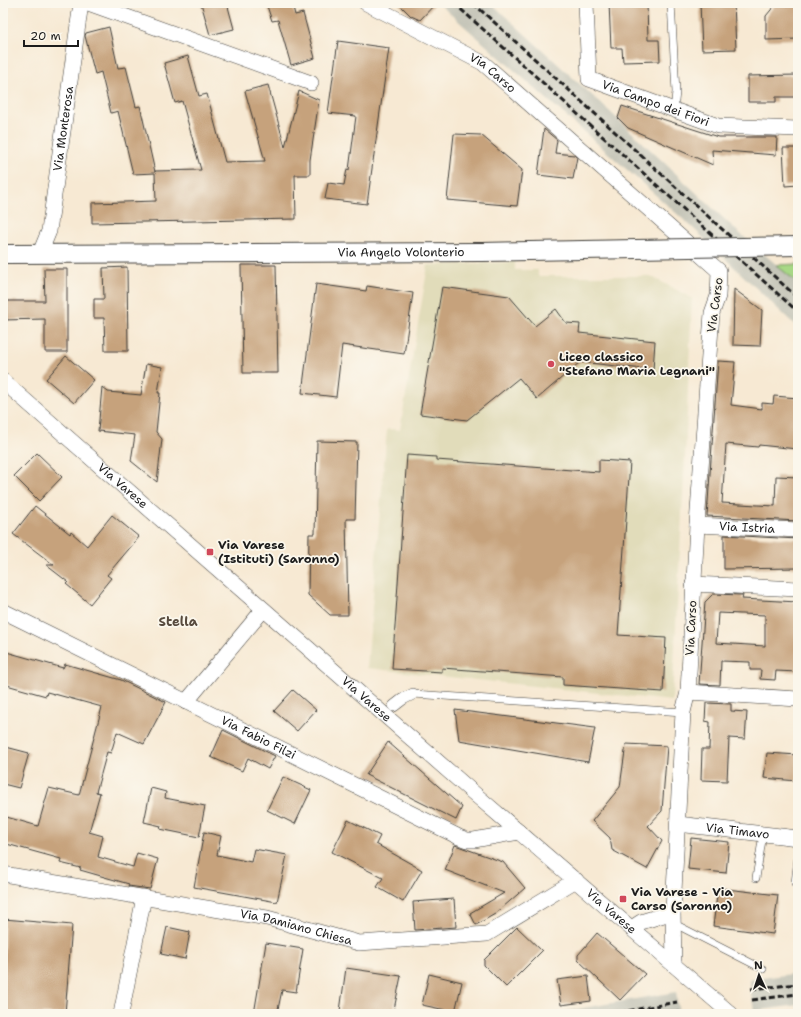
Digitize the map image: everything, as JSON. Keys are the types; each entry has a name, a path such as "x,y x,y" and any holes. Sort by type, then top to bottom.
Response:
{"street":[{"name":"Via Monterosa","path":"40,253 49,231 81,3"},
{"path":"88,3 311,83"},
{"name":"Via Carso","path":"366,3 484,63 720,271 718,296 712,313 693,584 688,692 683,712 673,917 674,964"},
{"name":"Via Campo dei Fiori","path":"586,3 589,79 718,126 798,130"},
{"name":"Via Angelo Volonterio","path":"3,254 482,252 798,246"},
{"name":"Via Varese","path":"3,381 518,832 731,1014"},
{"name":"Via Istria","path":"697,525 798,530"},
{"path":"693,584 798,589"},
{"path":"186,702 264,610"},
{"name":"Via Fabio Filzi","path":"3,611 460,837 467,840 474,840 518,832"},
{"path":"688,692 798,699"},
{"path":"394,706 413,694"},
{"name":"Via Timavo","path":"678,824 798,838"},
{"name":"Via Damiano Chiesa","path":"3,874 267,918 359,943 487,934 576,880"},
{"path":"121,1014 144,897"},
{"path":"632,928 641,922 673,917"}],"lane":[{"path":"671,3 676,92 674,110"},
{"path":"413,694 683,712"},
{"path":"756,878 763,834"},
{"path":"795,884 798,858"},
{"path":"673,917 763,968"}],"shaded area":[{"path":"438,3 491,3 737,231 798,283 798,328 693,228"},
{"path":"515,262 515,270 538,270 538,276 650,276 692,298 672,701 367,668 387,429 400,430 428,265"},
{"path":"798,973 798,1005 754,1011 749,980"},
{"path":"676,992 679,1014 549,1014"}],"green space":[{"path":"798,264 798,283 776,265"}],"building":[{"path":"201,3 227,3 234,29 210,35"},
{"path":"266,3 292,3 295,15 303,13 315,58 291,65 278,20 272,21"},
{"path":"398,3 436,3 420,20 411,16"},
{"path":"609,3 647,3 648,40 659,40 660,61 623,62 622,48 611,48"},
{"path":"700,3 734,3 736,49 702,50"},
{"path":"775,5 798,6 798,39 766,40 766,16"},
{"path":"109,27 118,68 126,67 136,107 140,106 155,172 201,170 182,101 175,103 164,63 188,56 199,96 207,94 225,162 265,161 245,91 268,85 285,147 299,91 319,100 310,160 310,175 295,175 296,219 92,223 92,203 156,201 155,173 133,174 118,111 111,113 101,72 95,74 85,36 86,33"},
{"path":"338,41 389,48 367,204 325,199 328,183 344,185 347,169 349,170 356,116 328,113"},
{"path":"798,75 798,97 776,97 776,102 748,102 748,76"},
{"path":"622,106 718,137 777,137 776,155 712,150 713,165 628,128 618,118"},
{"path":"544,129 557,140 555,153 574,155 577,157 573,179 538,175"},
{"path":"454,134 481,135 522,170 517,206 447,200"},
{"path":"783,148 798,148 798,185 785,186"},
{"path":"241,265 276,265 278,373 243,373"},
{"path":"127,267 128,351 105,351 104,318 94,318 94,299 104,299 103,268"},
{"path":"44,269 67,269 67,352 45,352 45,319 3,320 3,301 45,301"},
{"path":"316,284 366,291 367,286 413,293 404,354 342,345 336,397 302,393"},
{"path":"442,287 509,296 535,326 556,309 566,323 580,324 579,333 655,341 653,370 580,362 537,399 519,378 467,420 420,414"},
{"path":"734,289 762,310 760,346 733,345"},
{"path":"66,356 94,380 74,403 46,379"},
{"path":"718,361 735,362 731,405 762,409 762,403 773,404 774,396 798,398 797,449 759,445 758,447 726,444 722,503 775,506 776,476 798,477 798,521 707,516"},
{"path":"146,364 162,367 158,393 160,393 156,432 162,439 157,482 131,461 135,435 98,431 102,387 108,392 141,395"},
{"path":"317,441 357,442 355,519 346,519 348,615 330,615 308,595 309,534 315,534"},
{"path":"37,453 62,477 39,501 14,476"},
{"path":"407,455 436,457 436,460 599,472 599,460 630,462 618,635 666,638 663,692 563,685 563,677 442,668 442,672 392,669"},
{"path":"35,506 70,534 71,532 87,546 112,515 139,537 107,575 111,578 90,604 66,584 68,582 46,565 54,565 13,534"},
{"path":"724,535 798,539 798,568 724,569"},
{"path":"713,594 743,595 742,599 798,602 798,672 776,671 775,680 760,679 761,670 750,670 750,662 721,661 720,685 699,684 705,602","holes":["718,613 765,615 765,646 716,643"]},
{"path":"3,651 63,668 65,664 121,680 166,702 144,744 117,732 111,753 107,752 96,792 100,793 89,832 103,836 98,857 133,867 137,853 158,859 150,889 128,886 129,884 80,870 81,868 60,863 61,859 3,843 3,816 38,826 49,788 79,795 102,707 47,692 46,696 3,684"},
{"path":"293,690 316,710 297,731 274,711"},
{"path":"706,703 731,704 731,711 747,712 745,739 729,738 727,781 701,780 702,749 709,749 710,722 705,721"},
{"path":"455,710 595,728 588,762 459,740"},
{"path":"223,730 275,756 268,769 248,758 242,771 211,757"},
{"path":"388,742 462,807 456,820 366,775"},
{"path":"626,744 667,746 662,811 648,826 662,841 647,869 612,850 610,838 592,821 620,787"},
{"path":"6,747 29,753 19,788 3,784 3,758"},
{"path":"767,753 798,755 797,781 764,778"},
{"path":"283,777 311,790 295,824 267,810"},
{"path":"151,788 166,792 165,798 205,806 199,837 160,829 161,826 144,822"},
{"path":"348,820 380,836 376,844 422,870 403,902 377,887 383,878 332,852"},
{"path":"204,832 221,836 217,855 251,862 254,849 287,855 277,902 194,887"},
{"path":"691,838 729,842 726,873 688,869"},
{"path":"455,845 503,862 525,888 495,914 476,925 470,913 504,893 445,870"},
{"path":"718,888 778,895 773,934 713,926"},
{"path":"454,899 456,927 415,930 413,902"},
{"path":"4,919 72,925 65,1014 3,1014"},
{"path":"167,927 190,932 185,959 161,954"},
{"path":"517,927 542,951 506,987 484,965 484,960"},
{"path":"597,933 645,974 620,1000 578,960 578,955"},
{"path":"266,943 303,949 296,992 282,990 277,1014 254,1014"},
{"path":"346,968 401,976 393,1014 361,1014 340,1011"},
{"path":"429,974 462,982 455,1012 422,1005"},
{"path":"588,976 591,1001 561,1005 557,980"}],"railway":[{"path":"454,3 798,312"},
{"path":"473,3 798,298"},
{"path":"751,989 798,984"},
{"path":"752,1000 798,994"},
{"path":"611,1014 677,1002"},
{"path":"669,1014 679,1012"}],"place":[{"name":"Liceo classico \"Stefano Maria Legnani\"","path":"551,364"},
{"name":"Via Varese (Istituti) (Saronno)","path":"210,552"},
{"name":"Via Varese - Via Carso (Saronno)","path":"623,899"}],"district":[{"name":"Stella","path":"178,621"}]}
